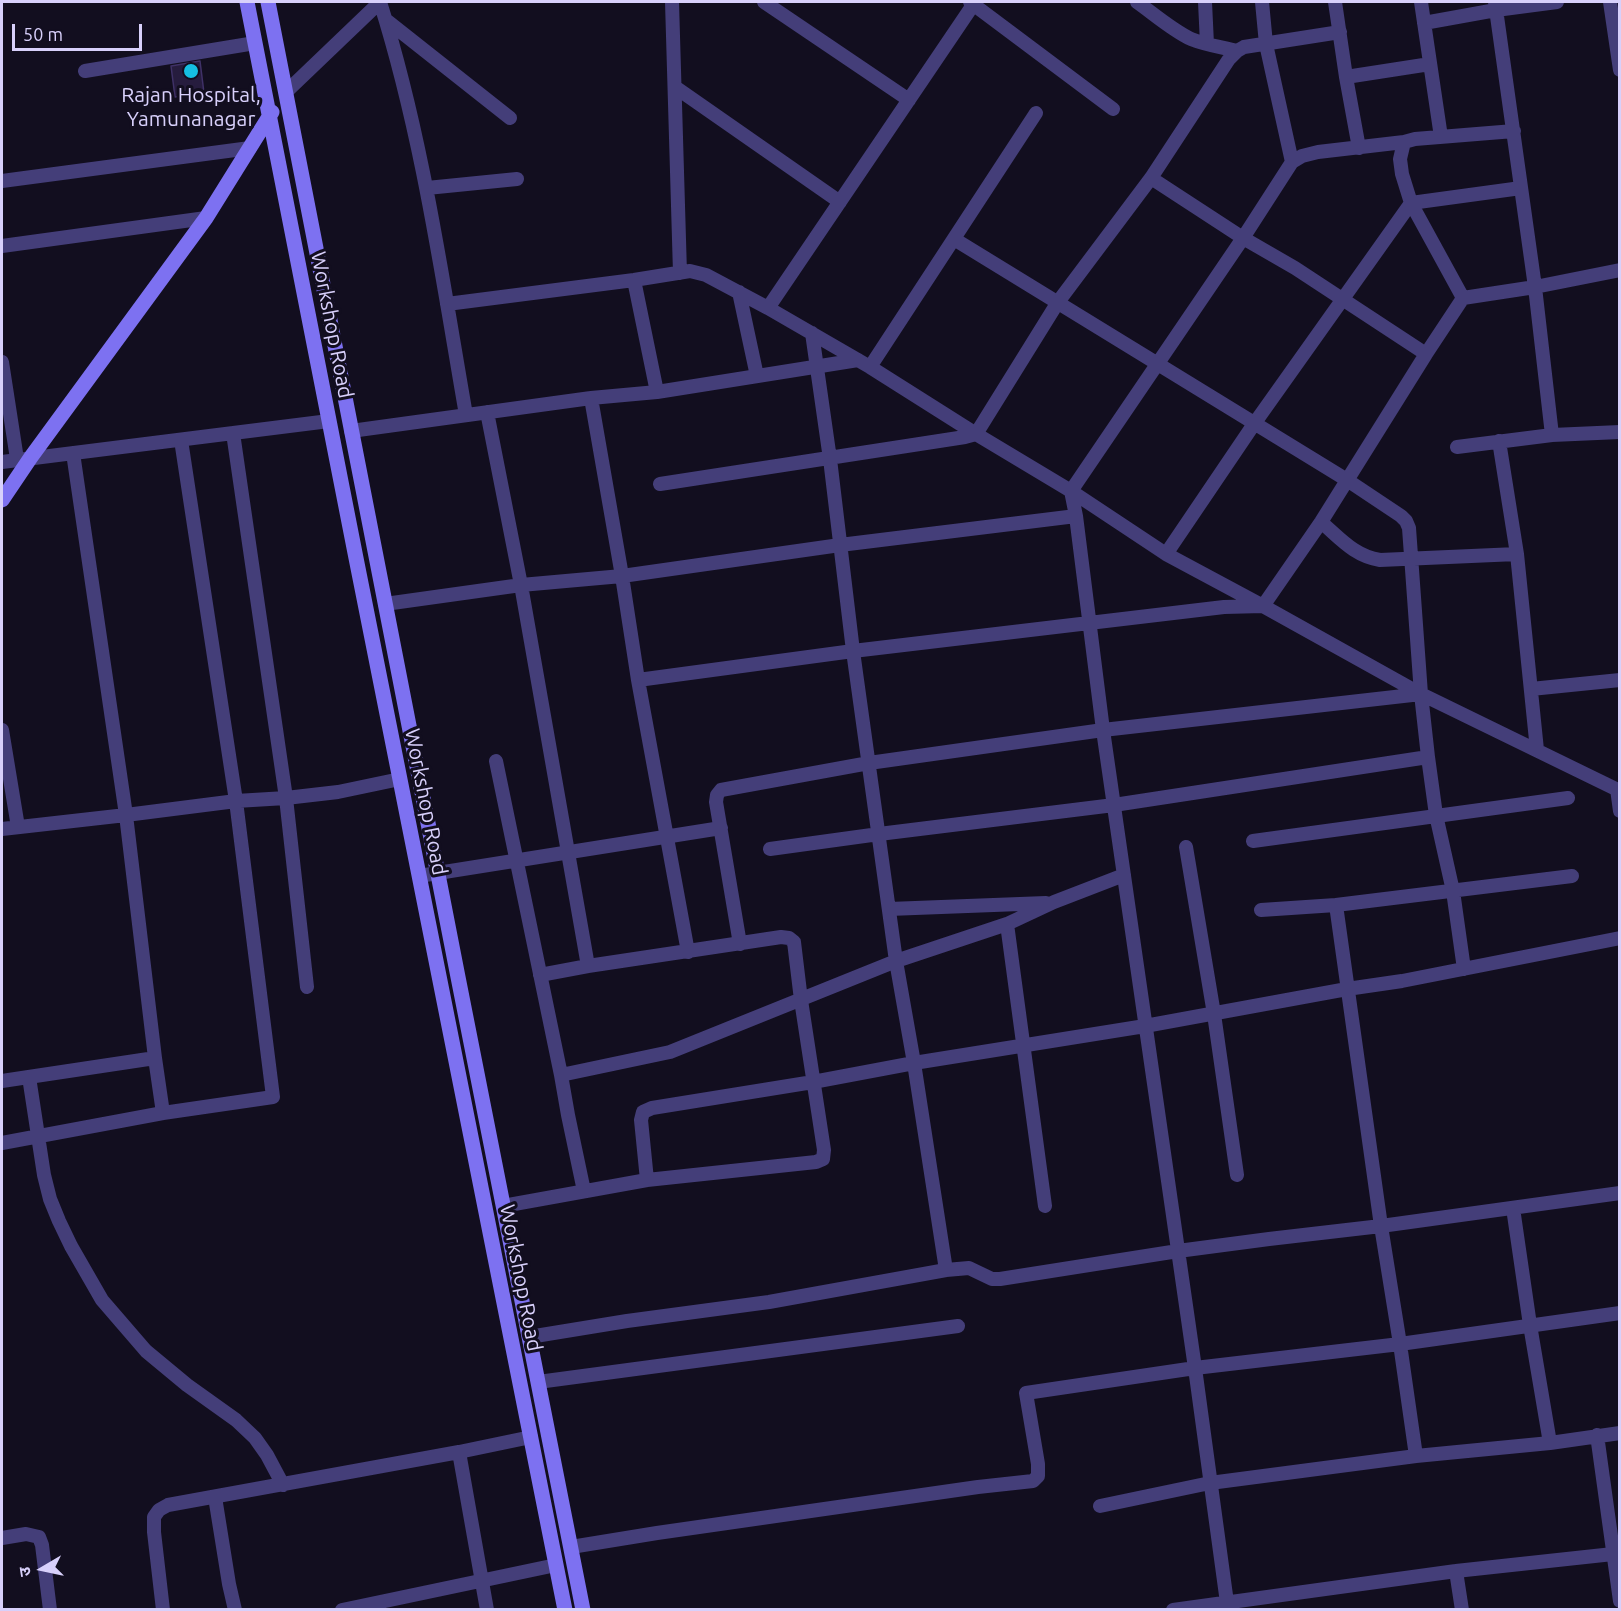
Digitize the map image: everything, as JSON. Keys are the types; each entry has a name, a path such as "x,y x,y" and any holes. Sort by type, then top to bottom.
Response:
{"main road":[{"name":"Workshop Road","path":"247,2 565,1610"},
{"name":"Workshop Road","path":"268,2 583,1610"},
{"path":"2,500 24,458 206,218 269,115 286,92"}],"street":[{"path":"286,92 380,2 392,39 427,188 466,415"},
{"path":"672,2 680,273"},
{"path":"764,2 909,100"},
{"path":"768,308 973,2 1113,109"},
{"path":"1137,2 1180,32 1207,44 1237,51"},
{"path":"1205,2 1207,44"},
{"path":"1262,2 1266,44 1292,162"},
{"path":"1335,2 1359,148"},
{"path":"1421,2 1441,137"},
{"path":"1424,23 1495,6 1557,2"},
{"path":"1610,2 1620,70"},
{"path":"1495,6 1535,286 1552,435"},
{"path":"386,20 510,118"},
{"path":"660,484 966,438 976,434 1058,302 1151,178 1229,58 1244,47 1340,32"},
{"path":"85,71 255,43"},
{"path":"1346,77 1430,64"},
{"path":"675,87 840,202"},
{"path":"864,363 954,239 1036,112"},
{"path":"1227,1606 1071,491 1292,162 1302,156 1318,152 1441,137 1514,131"},
{"path":"1404,142 1400,159 1411,203 1463,298"},
{"path":"2,181 250,148"},
{"path":"1151,178 1243,238 1342,298 1426,354"},
{"path":"427,188 517,179"},
{"path":"1166,554 1254,424 1411,203 1521,188"},
{"path":"2,246 206,218"},
{"path":"954,239 1347,480 1406,521 1409,528 1412,559 1421,694 1428,757 1436,815 1453,891 1464,969"},
{"path":"1263,606 1321,522 1463,298 1620,270"},
{"path":"447,304 690,271 706,275 864,363 1071,491 1166,554 1421,694 1618,790 1620,811"},
{"path":"634,280 657,392"},
{"path":"739,292 757,376"},
{"path":"812,333 896,961 946,1270"},
{"path":"2,362 24,458"},
{"path":"351,431 591,398 657,392 817,366 864,363"},
{"path":"591,398 638,680 688,952"},
{"path":"487,412 521,585 588,966"},
{"path":"2,462 329,421"},
{"path":"1457,447 1552,435 1620,432"},
{"path":"233,433 286,798 307,987"},
{"path":"2,1143 163,1113 273,1097 236,801 181,440"},
{"path":"1499,441 1517,554 1537,750"},
{"path":"73,453 126,815 163,1113"},
{"path":"385,604 521,585 622,576 840,545 1076,516"},
{"path":"1321,522 1358,554 1380,560 1517,554"},
{"path":"638,680 853,651 1224,608 1263,606"},
{"path":"1531,689 1620,680"},
{"path":"740,944 716,802 721,790 869,763 1103,730 1421,694"},
{"path":"2,730 18,827"},
{"path":"771,849 1114,805 1428,757"},
{"path":"496,761 584,1191"},
{"path":"2,829 236,801 338,792 400,779"},
{"path":"1253,842 1568,798"},
{"path":"419,876 721,828"},
{"path":"1186,847 1214,1014 1237,1175"},
{"path":"561,1075 670,1052 896,961 1007,924 1124,875"},
{"path":"1260,910 1336,905 1572,876"},
{"path":"889,909 1054,903"},
{"path":"1336,905 1416,1456"},
{"path":"1007,924 1045,1206"},
{"path":"503,1206 647,1180 816,1162 823,1159 824,1150 794,942 789,938 781,937 540,975"},
{"path":"647,1180 641,1120 643,1112 652,1108 1402,981 1620,938"},
{"path":"2,1081 155,1058"},
{"path":"29,1077 44,1175 50,1199 71,1246 102,1300 146,1351 187,1385 236,1420 255,1438 283,1485"},
{"path":"529,1337 769,1302 946,1270 969,1268 992,1279 1000,1279 1178,1251 1620,1193"},
{"path":"1513,1208 1550,1443"},
{"path":"571,1547 967,1488 1033,1481 1038,1476 1038,1464 1026,1393 1195,1368 1400,1344 1620,1313"},
{"path":"538,1382 958,1326"},
{"path":"1100,1506 1210,1484 1416,1456 1550,1443 1620,1433"},
{"path":"1598,1435 1620,1600"},
{"path":"163,1610 154,1517 159,1510 168,1505 531,1437"},
{"path":"459,1452 487,1610"},
{"path":"215,1497 235,1610"},
{"path":"2,1538 26,1534 39,1538 42,1545 50,1610"},
{"path":"1173,1610 1227,1606 1456,1571 1613,1554"},
{"path":"342,1610 556,1565"},
{"path":"1456,1571 1462,1610"}],"building":[{"path":"200,61 204,93 175,97 171,66"}],"place":[{"name":"Rajan Hospital, Yamunanagar","path":"191,71"}]}
